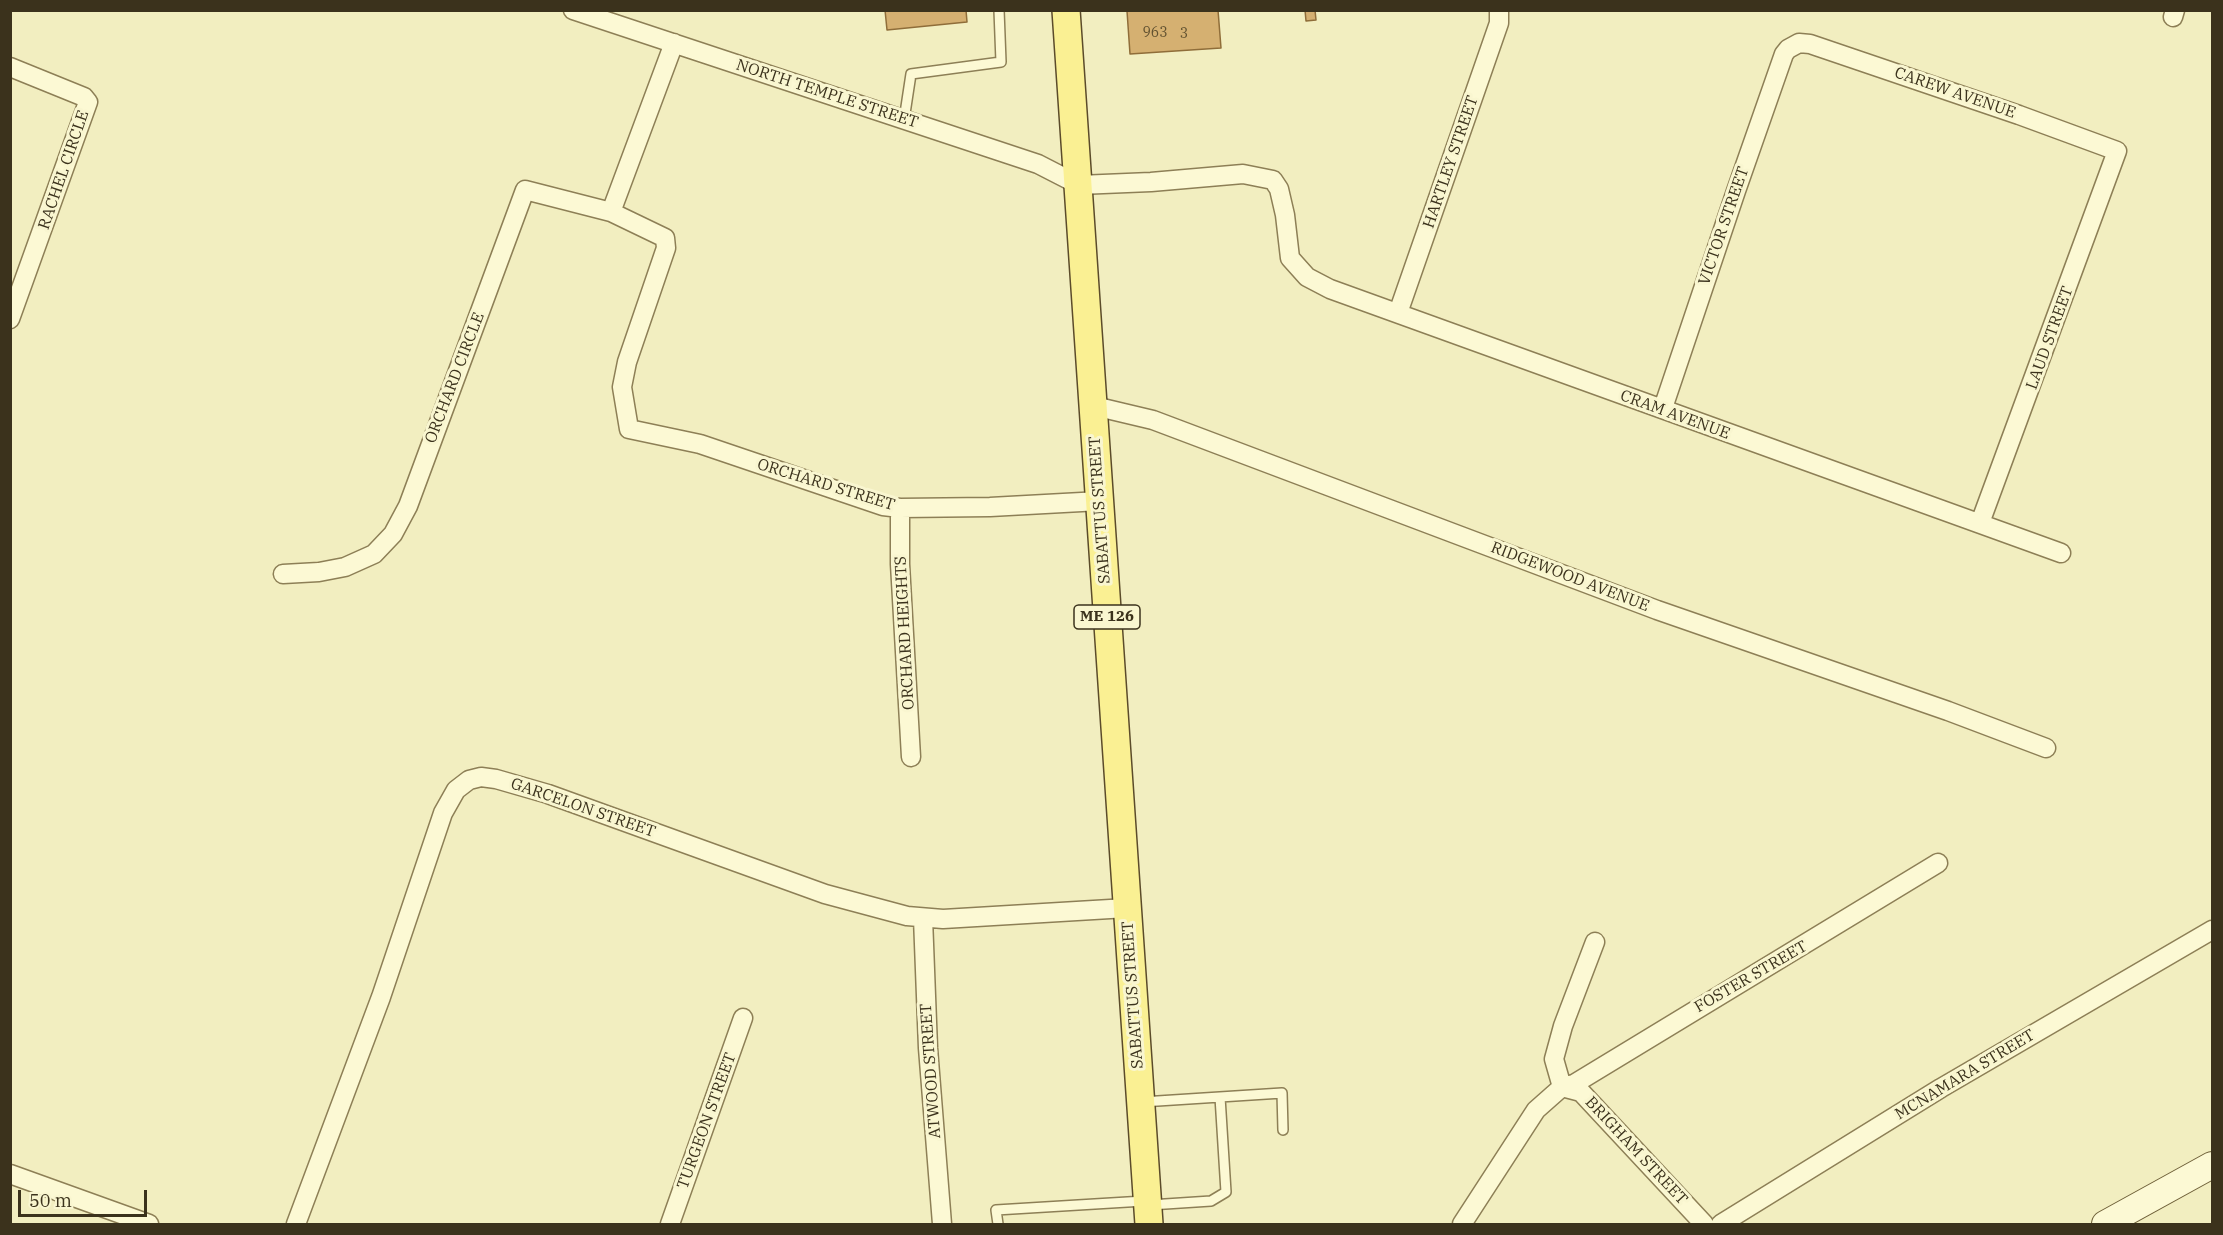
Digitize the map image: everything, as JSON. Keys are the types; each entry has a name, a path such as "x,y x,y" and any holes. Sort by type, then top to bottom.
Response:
{"main road":[{"name":"SABATTUS STREET","path":"1066,10 1148,1210"}],"street":[{"name":"NORTH TEMPLE STREET","path":"573,10 1038,164 1079,185"},
{"name":"HARTLEY STREET","path":"1398,313 1499,23 1499,10"},
{"path":"611,212 674,44"},
{"name":"CAREW AVENUE","path":"1792,46 1810,44 2019,115 2117,152"},
{"name":"VICTOR STREET","path":"1663,408 1780,65 1784,54 1792,46"},
{"name":"RACHEL CIRCLE","path":"10,67 84,97 88,102 10,318"},
{"name":"LAUD STREET","path":"1980,523 2117,152"},
{"name":"CRAM AVENUE","path":"1079,185 1151,183 1243,174 1273,180 1279,189 1288,250 1294,266 1307,277 1330,289 2061,553"},
{"name":"ORCHARD CIRCLE","path":"283,574 319,572 345,567 374,554 393,534 408,506 525,190 611,212 665,238 666,248 627,362 622,387 629,429"},
{"name":"RIDGEWOOD AVENUE","path":"1094,406 1153,420 1657,610 1948,711 2046,748"},
{"name":"ORCHARD STREET","path":"629,429 700,444 801,481 883,506 900,508 1100,501"},
{"name":"ORCHARD HEIGHTS","path":"900,508 900,564 911,757"},
{"name":"GARCELON STREET","path":"296,1224 381,997 443,813 456,790 469,780 481,777 496,779 548,794 825,894 923,918 1127,908"},
{"name":"FOSTER STREET","path":"1462,1224 1536,1110 1562,1087 1574,1084 1938,863"},
{"name":"ATWOOD STREET","path":"923,918 928,1048 942,1224"},
{"name":"MCNAMARA STREET","path":"1721,1224 1941,1088 2212,930"},
{"path":"1562,1087 1554,1059 1563,1026 1595,942"},
{"name":"TURGEON STREET","path":"670,1224 743,1018"},
{"name":"BRIGHAM STREET","path":"1562,1087 1581,1092 1704,1224"},
{"path":"2105,1224 2212,1165"},
{"path":"10,1174 149,1224"}],"lane":[{"path":"904,120 911,74 1001,62 999,10"},
{"path":"1141,1103 1282,1093 1283,1130"},
{"path":"998,1224 996,1210 1148,1210 1211,1201 1226,1192 1220,1097"}],"building":[{"path":"885,10 966,10 967,22 887,30"},
{"path":"1218,10 1221,48 1130,54 1127,11"},
{"path":"1305,10 1315,10 1316,20 1306,21"}]}
